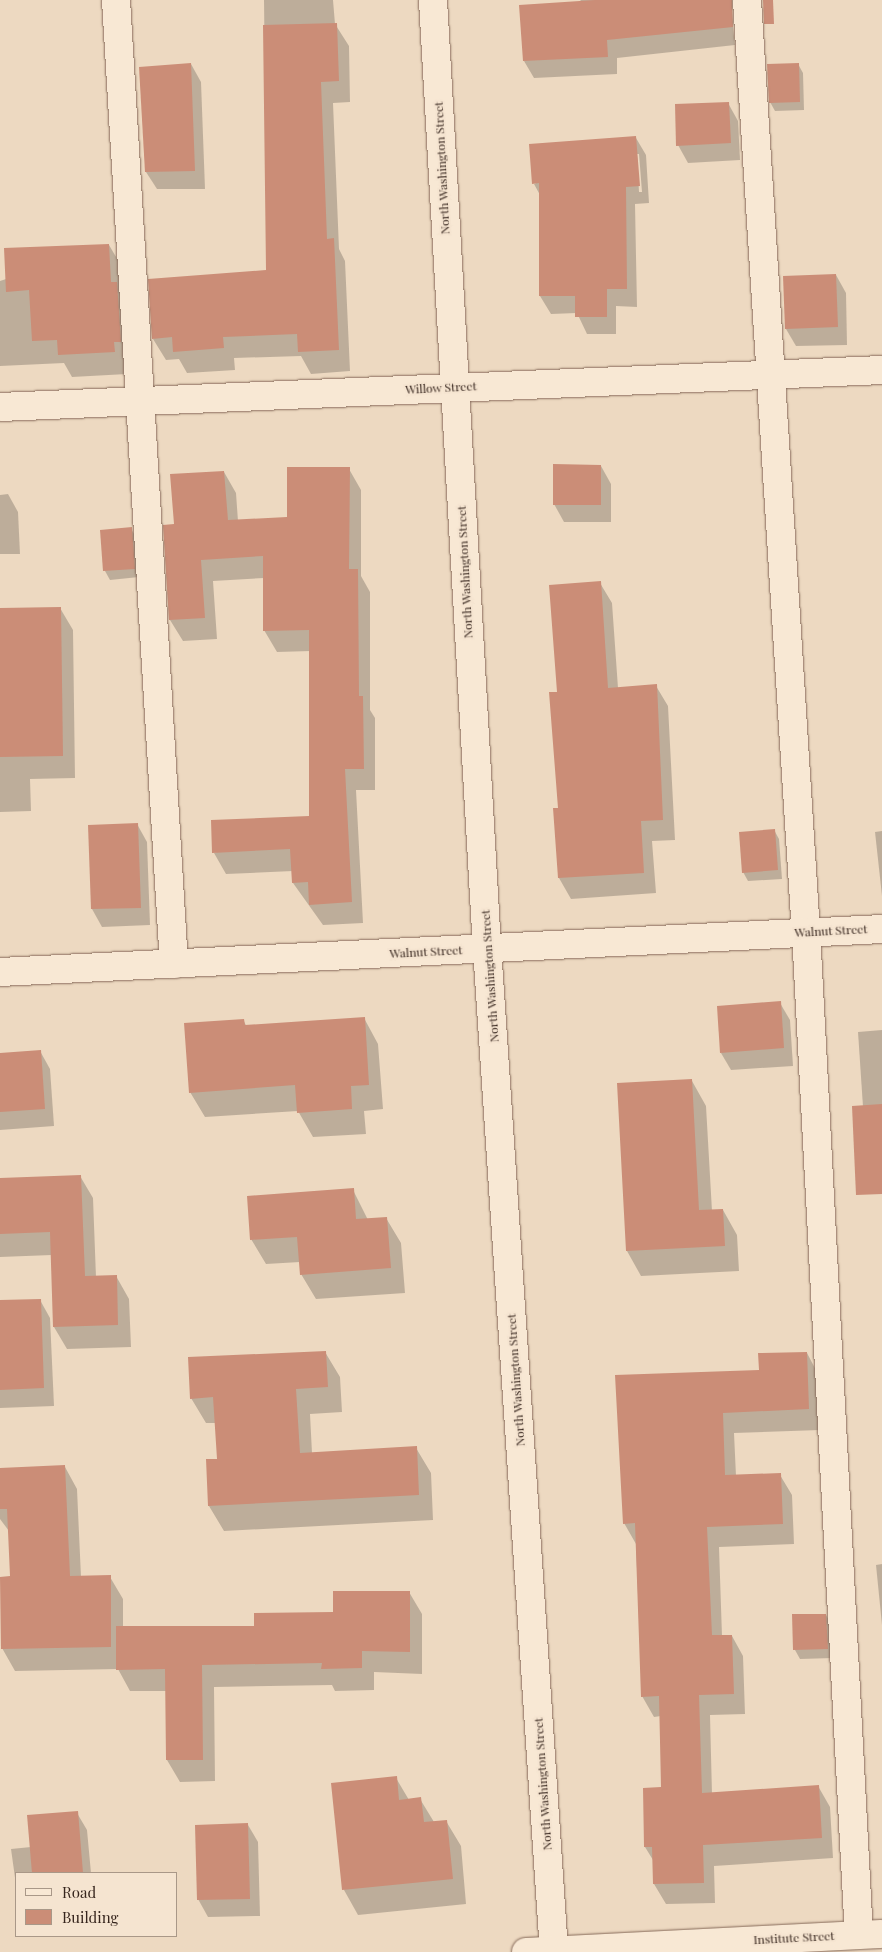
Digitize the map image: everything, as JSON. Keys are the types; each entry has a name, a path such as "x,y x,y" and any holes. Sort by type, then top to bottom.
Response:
{"street":[{"path":"116,0 138,401 174,964"},
{"name":"North Washington Street","path":"433,0 454,388 488,948 554,1951"},
{"path":"746,0 870,1935"},
{"name":"Willow Street","path":"0,407 882,370"},
{"name":"Walnut Street","path":"0,972 882,929"},
{"name":"Institute Street","path":"526,1952 870,1935"}],"building":[{"path":"595,0 732,0 733,27 607,40 608,57 523,61 519,5"},
{"path":"763,0 773,0 774,24 764,24"},
{"path":"337,23 339,81 321,82 327,239 334,238 339,350 298,352 297,334 223,337 224,348 173,352 172,337 152,339 148,279 266,270 263,25"},
{"path":"191,63 195,171 145,172 139,67"},
{"path":"799,63 800,102 769,103 767,64"},
{"path":"729,102 731,143 676,146 675,104"},
{"path":"636,136 640,186 626,187 627,289 607,289 607,317 575,317 575,296 539,296 539,183 532,184 529,144"},
{"path":"109,244 111,282 117,282 121,342 114,342 115,352 58,355 57,340 32,341 29,290 6,292 4,248"},
{"path":"836,274 838,327 785,329 783,276"},
{"path":"553,464 601,465 601,505 553,505"},
{"path":"287,467 350,467 349,569 358,569 359,696 363,696 364,769 345,769 352,902 309,905 308,882 292,883 290,849 212,853 211,820 309,816 309,630 263,631 263,556 201,560 205,618 169,620 163,525 174,524 170,474 224,471 228,520 287,517"},
{"path":"132,527 135,569 103,571 100,530"},
{"path":"601,581 608,688 657,684 663,820 641,821 644,873 558,878 553,808 558,808 549,692 557,692 549,585"},
{"path":"61,607 63,756 0,757 0,608"},
{"path":"138,823 141,908 91,909 88,825"},
{"path":"775,829 778,870 742,873 739,832"},
{"path":"781,1001 784,1048 720,1053 717,1006"},
{"path":"365,1017 369,1085 351,1086 352,1109 297,1113 295,1085 189,1093 184,1023 244,1019 245,1025"},
{"path":"41,1050 45,1109 0,1112 0,1053"},
{"path":"692,1079 699,1210 723,1209 725,1246 626,1251 617,1083"},
{"path":"882,1104 882,1194 856,1195 852,1106"},
{"path":"81,1175 85,1276 117,1275 118,1325 53,1327 50,1232 0,1234 0,1178"},
{"path":"354,1188 356,1219 387,1217 391,1268 300,1275 297,1237 250,1240 247,1196"},
{"path":"41,1299 44,1388 0,1390 0,1300"},
{"path":"326,1351 328,1387 296,1389 300,1453 417,1446 419,1495 208,1506 206,1459 217,1459 213,1397 190,1399 188,1357"},
{"path":"807,1352 809,1409 723,1413 725,1475 781,1473 783,1524 707,1527 712,1635 732,1635 734,1694 699,1695 702,1793 819,1785 822,1838 703,1845 704,1883 653,1884 652,1847 644,1847 643,1788 661,1787 659,1696 641,1697 635,1523 623,1524 615,1375 759,1370 758,1353"},
{"path":"65,1465 70,1576 111,1575 111,1647 1,1649 0,1577 10,1576 7,1509 0,1509 0,1468"},
{"path":"333,1591 410,1591 410,1652 362,1651 362,1668 321,1669 322,1663 202,1665 203,1760 166,1760 165,1669 116,1670 116,1626 254,1626 254,1613 333,1612"},
{"path":"792,1614 826,1614 828,1649 793,1650"},
{"path":"397,1776 399,1800 421,1797 424,1822 447,1820 453,1879 342,1890 331,1783"},
{"path":"78,1811 83,1872 32,1872 27,1815"},
{"path":"248,1823 250,1899 197,1900 195,1825"}]}
